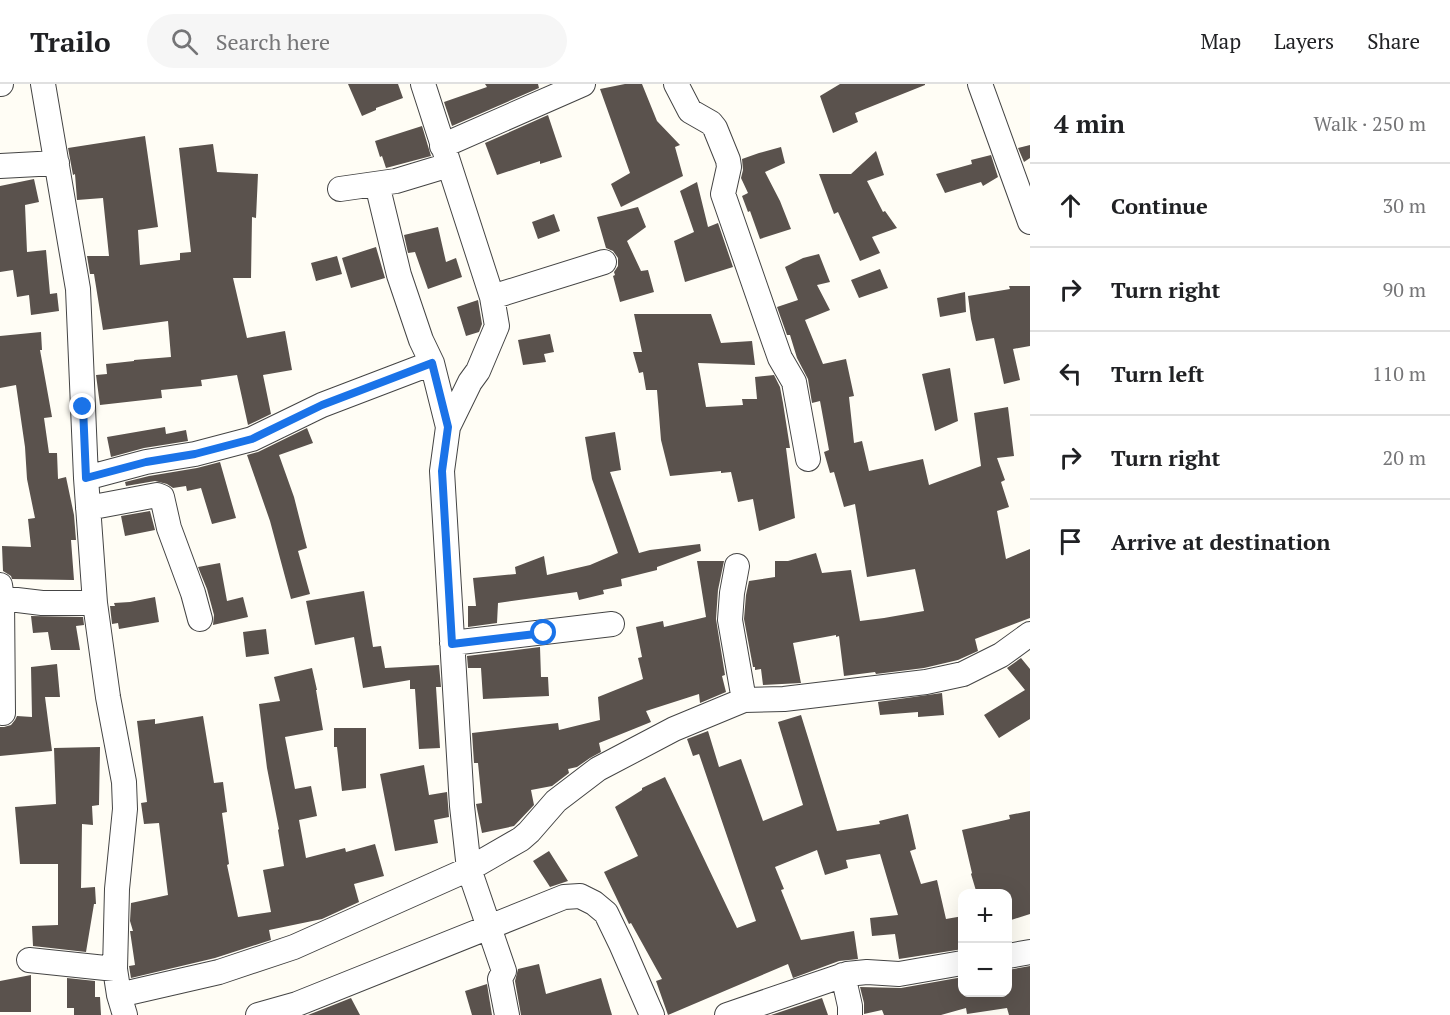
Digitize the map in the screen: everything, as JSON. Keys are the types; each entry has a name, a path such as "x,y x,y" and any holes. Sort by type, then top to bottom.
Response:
{"street":[{"path":"43,84 78,289 86,478 95,603 108,697 124,782 125,809 117,889 115,969 122,1005 294,947 478,898 580,896 594,903 606,913 652,1015"},
{"path":"423,84 492,297 497,326 478,371 470,382 448,427 442,471 462,806 478,898 504,971 500,979 507,1015"},
{"path":"340,189 396,181 445,156 558,89 583,84"},
{"path":"676,84 690,111 711,123 715,128 728,160 729,167 723,195 780,358 794,379 808,459"},
{"path":"980,84 1030,222"},
{"path":"0,166 57,163"},
{"path":"377,184 399,275 421,340 432,363 448,427"},
{"path":"492,297 604,262"},
{"path":"86,478 146,462 195,454 252,439 322,405 432,363"},
{"path":"88,508 157,495 162,497 169,528 200,619"},
{"path":"737,566 730,620 744,700"},
{"path":"3,714 1,594 42,603 95,603"},
{"path":"452,644 612,624"},
{"path":"258,1015 268,1011 299,1009 478,898 521,839 556,801 598,769 674,729 744,700 784,699 926,682 963,674 1029,640"},
{"path":"1012,955 1030,952"},
{"path":"29,960 115,969"},
{"path":"727,1015 843,975 867,972 899,975 958,964"},
{"path":"843,975 850,1015"}],"building":[{"path":"348,84 398,84 403,98 362,116"},
{"path":"485,84 538,84 539,88 452,126 444,102 487,87"},
{"path":"625,84 642,84 657,121 680,145 675,147 683,176 621,207 611,184 630,173 600,89"},
{"path":"840,84 925,85 855,113 858,122 833,133 820,96"},
{"path":"548,115 562,157 540,164 540,161 497,175 485,143"},
{"path":"422,126 431,156 386,168 375,141"},
{"path":"145,136 158,227 138,230 140,265 180,260 180,253 191,252 179,148 213,144 217,172 258,174 256,218 252,217 251,278 233,278 247,338 285,331 292,370 263,375 271,414 248,425 237,375 201,380 202,386 161,390 162,398 100,405 96,375 107,374 106,364 171,357 168,321 103,330 94,274 90,274 87,256 109,256 103,198 77,200 75,174 73,175 68,148"},
{"path":"1030,145 1030,158 1024,162 1018,148"},
{"path":"781,147 785,163 765,172 791,229 760,239 742,196 748,193 741,178 742,159"},
{"path":"876,151 884,175 867,181 883,212 885,211 897,228 872,237 880,253 860,261 838,212 834,214 819,174 851,174"},
{"path":"991,155 998,177 983,186 981,182 945,193 936,174 972,164 971,160"},
{"path":"34,179 39,202 25,205 27,252 46,250 50,294 57,293 59,311 31,315 29,295 17,297 13,270 0,272 0,186"},
{"path":"697,182 708,227 718,223 733,267 685,282 674,241 694,232 680,191"},
{"path":"638,207 646,227 627,241 641,271 648,270 654,292 620,302 613,276 618,266 618,258 613,251 606,248 597,217"},
{"path":"554,214 560,231 538,239 532,222"},
{"path":"438,227 446,262 456,258 462,277 428,289 415,252 408,253 404,235"},
{"path":"376,247 385,278 351,288 342,258"},
{"path":"819,254 830,282 817,285 830,310 805,320 823,364 846,359 854,396 849,397 854,443 862,441 869,471 923,459 929,485 981,466 974,413 1008,407 1014,456 997,458 1005,480 1001,482 1009,507 997,511 1006,559 1030,549 1030,618 975,639 978,651 958,660 924,668 876,674 875,672 844,676 839,636 793,643 801,683 763,685 761,669 755,670 753,667 744,619 746,595 749,581 775,577 775,561 788,561 816,553 822,573 851,570 860,621 924,611 915,569 867,577 855,504 844,507 834,472 830,473 824,452 829,450 820,401 812,403 808,379 797,358 790,335 787,335 777,307 798,300 785,267 803,258"},
{"path":"337,256 342,274 316,281 311,263"},
{"path":"880,269 888,288 859,298 851,280"},
{"path":"1009,286 1030,286 1030,346 1013,349 1020,380 1004,384 994,338 976,341 968,296 1010,289"},
{"path":"965,292 966,312 940,317 937,298"},
{"path":"478,300 482,324 479,332 466,336 457,307"},
{"path":"634,314 711,314 721,343 752,341 755,365 698,363 706,407 743,405 742,399 757,399 755,377 774,375 780,387 790,448 786,448 795,518 759,531 753,499 738,502 731,472 670,476 661,440 657,390 646,390 643,372 639,373 633,352 642,352"},
{"path":"41,332 42,350 40,350 52,417 44,418 49,453 57,453 58,479 66,477 74,515 76,540 71,540 74,580 12,579 3,571 2,546 31,547 28,519 35,518 27,479 16,385 0,388 0,336"},
{"path":"550,334 554,352 544,354 546,362 523,365 518,340"},
{"path":"950,368 958,421 935,431 922,374"},
{"path":"165,427 166,434 186,430 188,441 144,448 111,457 107,437"},
{"path":"307,428 313,443 279,455 294,497 307,548 298,551 310,594 291,599 270,521 247,455"},
{"path":"615,432 621,470 610,472 639,553 700,544 701,551 657,567 657,570 621,579 622,586 603,590 604,594 579,600 577,592 498,603 497,623 468,627 468,606 476,606 473,578 516,574 515,567 544,556 547,575 590,565 618,553 592,479 585,437"},
{"path":"220,462 236,518 212,524 201,488 187,491 186,486 173,488 155,481 126,486 125,482 197,468"},
{"path":"150,511 155,530 125,536 121,516"},
{"path":"697,561 724,561 718,590 716,619 726,692 700,703 699,694 646,711 651,722 599,743 601,752 577,767 568,769 569,773 552,786 531,790 534,805 514,826 482,833 476,804 482,803 478,763 474,763 472,733 558,723 559,730 600,720 598,697 643,679 638,658 642,657 636,627 663,621 664,627 706,617"},
{"path":"220,563 227,601 243,597 248,617 213,625 214,615 198,567"},
{"path":"364,591 373,647 381,646 385,668 439,665 441,687 436,687 440,748 419,749 415,689 410,689 410,680 363,688 354,637 315,645 306,601"},
{"path":"155,597 159,622 119,629 118,623 112,624 110,606 115,606 114,603"},
{"path":"31,616 83,617 84,625 76,626 80,650 51,650 48,632 33,633"},
{"path":"266,629 269,654 246,657 243,632"},
{"path":"540,647 541,677 548,677 549,696 483,699 481,668 468,668 467,656"},
{"path":"1021,658 1030,669 1030,719 999,738 984,715 1025,690 1007,668"},
{"path":"57,664 60,697 45,697 52,751 0,756 0,727 11,725 17,716 32,717 31,667"},
{"path":"312,668 323,730 285,737 295,789 311,786 317,816 299,820 306,858 345,848 346,852 375,844 384,876 354,884 359,902 322,919 269,930 271,940 215,958 131,978 129,966 135,965 130,931 133,931 130,921 131,903 168,895 159,823 144,824 141,803 147,802 137,721 155,719 155,724 203,716 214,783 223,782 227,812 222,813 229,864 227,865 238,917 271,912 263,870 284,866 267,768 259,704 280,701 274,677"},
{"path":"942,693 944,715 918,717 918,712 880,715 878,702"},
{"path":"801,715 837,831 880,824 879,821 908,814 916,849 910,851 921,884 937,880 946,919 958,917 958,950 899,959 895,934 872,936 870,918 898,915 880,854 846,860 848,868 825,875 817,850 775,867 784,889 781,890 801,940 854,931 858,959 839,961 793,978 788,964 668,1015 656,981 662,979 631,923 629,924 604,872 638,856 615,807 642,788 665,777 737,928 756,921 699,754 693,756 687,739 708,731 719,767 741,759 763,821 803,805 778,722"},
{"path":"334,728 366,728 366,788 342,791 337,747 334,747"},
{"path":"100,747 99,805 92,806 93,825 82,824 81,888 95,887 96,904 94,904 86,952 33,946 32,926 58,925 58,864 20,864 15,807 56,804 54,748"},
{"path":"424,765 429,795 447,792 449,817 434,820 438,843 395,851 380,774"},
{"path":"1030,811 1030,914 1012,920 1012,889 976,889 962,830 1010,819 1009,815"},
{"path":"549,851 568,881 550,887 533,861"},
{"path":"539,964 546,994 601,978 612,1015 521,1015 515,981 518,969"},
{"path":"1030,966 1030,1015 1009,1015 1007,1008 967,1014 966,1008 941,1015 884,1015 882,1010 864,1014 860,987 901,988 958,978 958,997 1012,997 1012,969"},
{"path":"31,975 31,1012 0,1012 0,981"},
{"path":"67,978 95,981 95,997 100,997 101,1015 74,1015 74,1008 67,1008"},
{"path":"487,984 492,1015 472,1015 465,991"},
{"path":"351,998 360,1015 308,1015"},
{"path":"822,998 828,1015 771,1015"}],"route":[{"path":"83,407 86,478 146,462 179,458 252,439 322,405 432,363 448,427 442,471 452,644 544,633"}]}
